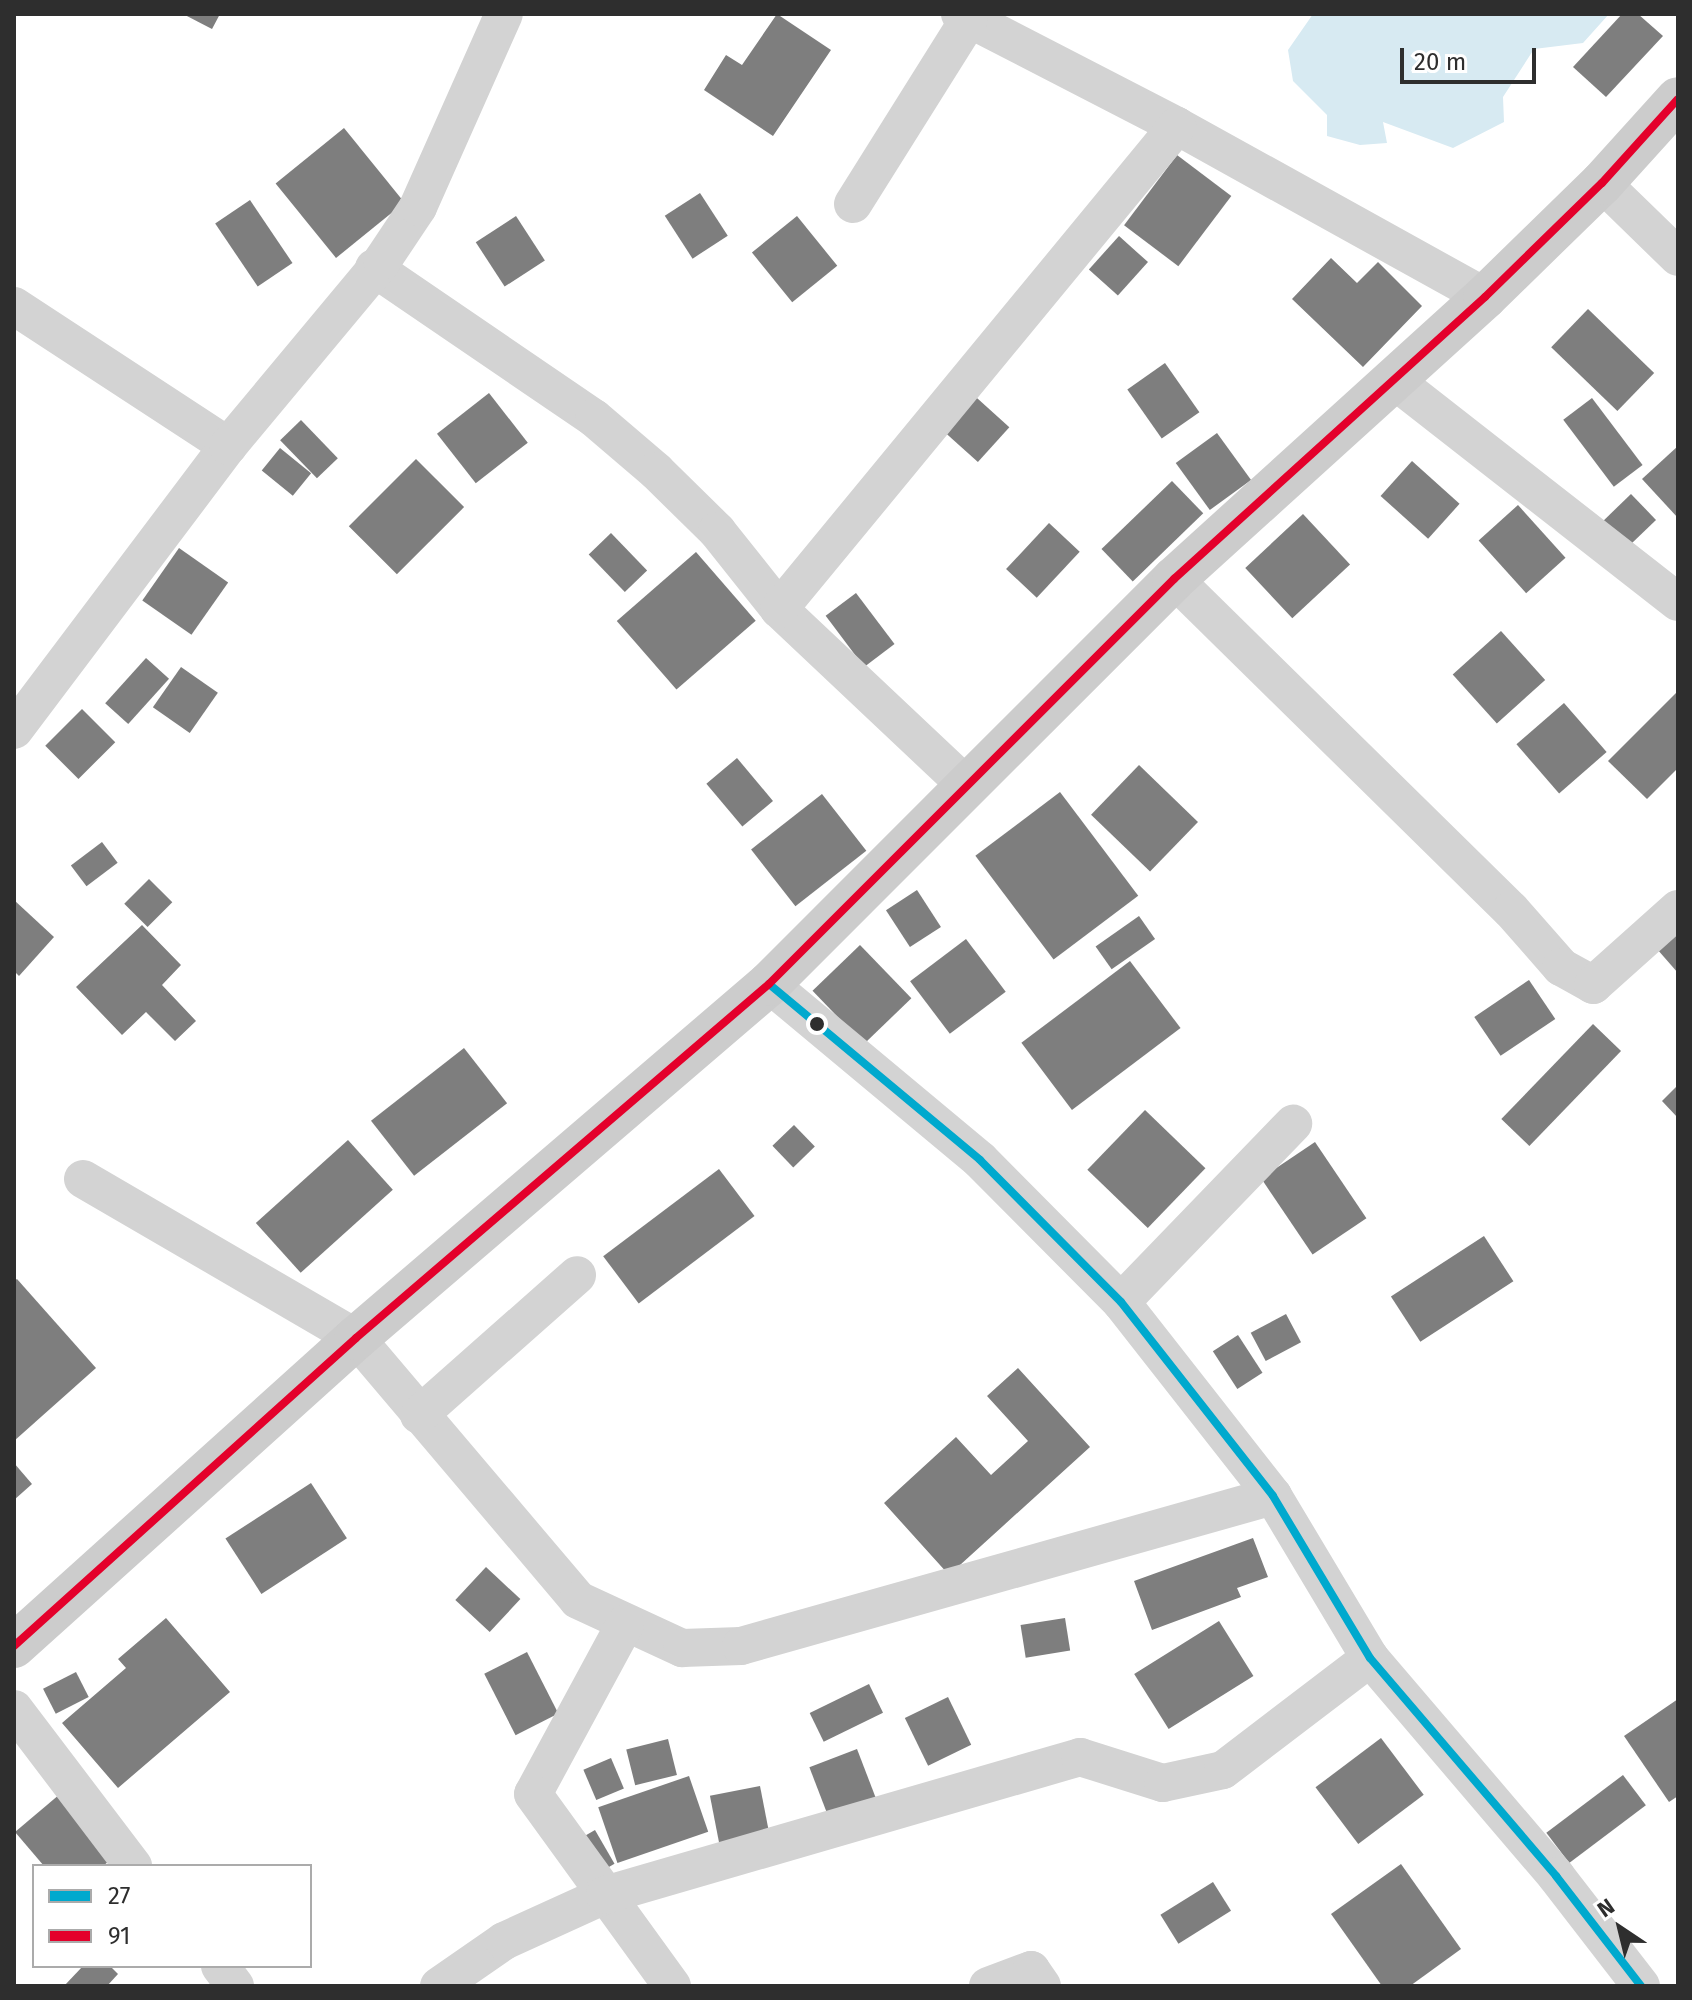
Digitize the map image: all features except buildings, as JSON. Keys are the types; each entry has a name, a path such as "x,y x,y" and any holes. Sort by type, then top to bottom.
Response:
{"main road":[{"path":"14,1646 356,1338 769,984 965,784 1174,579 1485,297 1602,183 1678,99"}],"street":[{"path":"14,730 228,446 374,268 418,207 504,14"},
{"path":"853,204 965,16 1177,126 1485,297"},
{"path":"779,609 1177,126"},
{"path":"1602,183 1678,257"},
{"path":"374,268 625,444 717,531 779,609 965,784"},
{"path":"14,306 228,446"},
{"path":"1395,381 1678,602"},
{"path":"1174,579 1511,910 1561,967 1593,985 1678,909"},
{"path":"769,984 980,1160 1121,1302 1273,1496 1370,1658 1556,1876 1641,1986"},
{"path":"1121,1302 1293,1124"},
{"path":"83,1179 356,1338 578,1600 682,1648 741,1646 1273,1496"},
{"path":"419,1415 577,1275"},
{"path":"625,1624 533,1794 672,1986"},
{"path":"439,1986 504,1941 605,1895 1080,1757 1163,1783 1223,1770 1370,1658"},
{"path":"14,1709 131,1864"},
{"path":"222,1968 235,1986"},
{"path":"988,1986 1031,1970 1042,1986"}],"shaded area":[{"path":"1313,14 1609,14 1583,43 1534,49 1503,97 1504,122 1453,148 1383,122 1387,143 1360,145 1327,136 1327,115 1293,81 1288,50"}],"transit line":[{"name":"91","path":"14,1646 356,1338 769,984 1174,579 1485,297 1602,183 1678,99"},
{"name":"27","path":"769,984 980,1160 1121,1302 1273,1496 1370,1658 1556,1876 1641,1986"}]}
